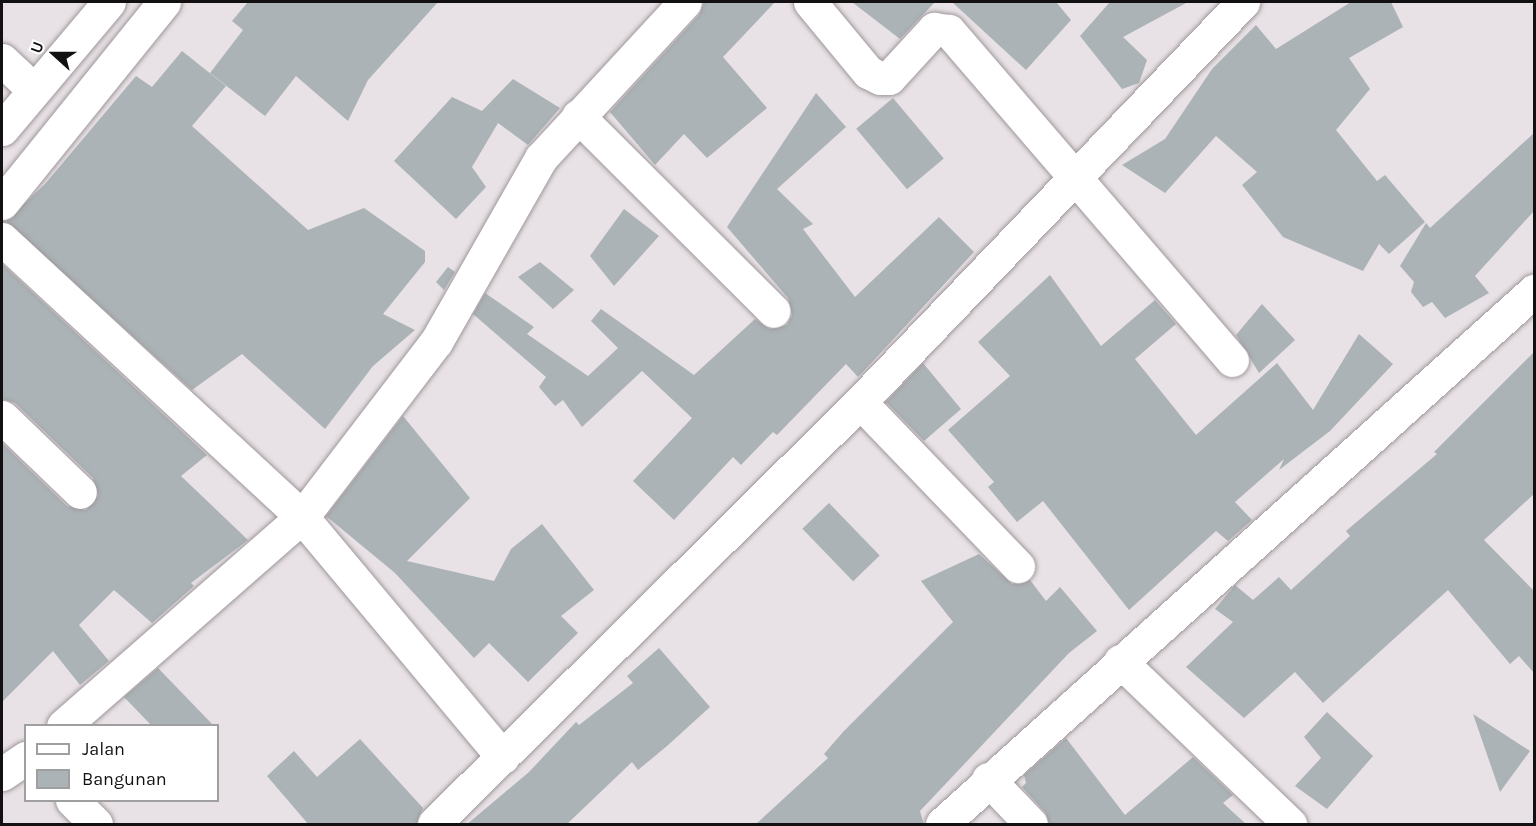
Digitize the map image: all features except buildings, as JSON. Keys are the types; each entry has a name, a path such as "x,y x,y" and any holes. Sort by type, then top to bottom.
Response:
{"main road":[{"path":"2,129 109,2"},
{"path":"2,202 164,2"},
{"path":"65,724 302,517 436,342 507,212 541,158 685,2"},
{"path":"810,2 868,72 880,78 889,78 934,29 949,31 1072,178 1232,360"},
{"path":"434,825 860,402 1243,2"},
{"path":"2,60 34,90"},
{"path":"578,116 774,311"},
{"path":"2,239 302,517 503,757"},
{"path":"942,825 988,779 1407,410 1534,291"},
{"path":"860,402 1018,567"},
{"path":"2,417 80,492"},
{"path":"1120,661 1290,825"},
{"path":"2,774 24,759"},
{"path":"988,779 1031,825"},
{"path":"73,802 96,825"}]}
